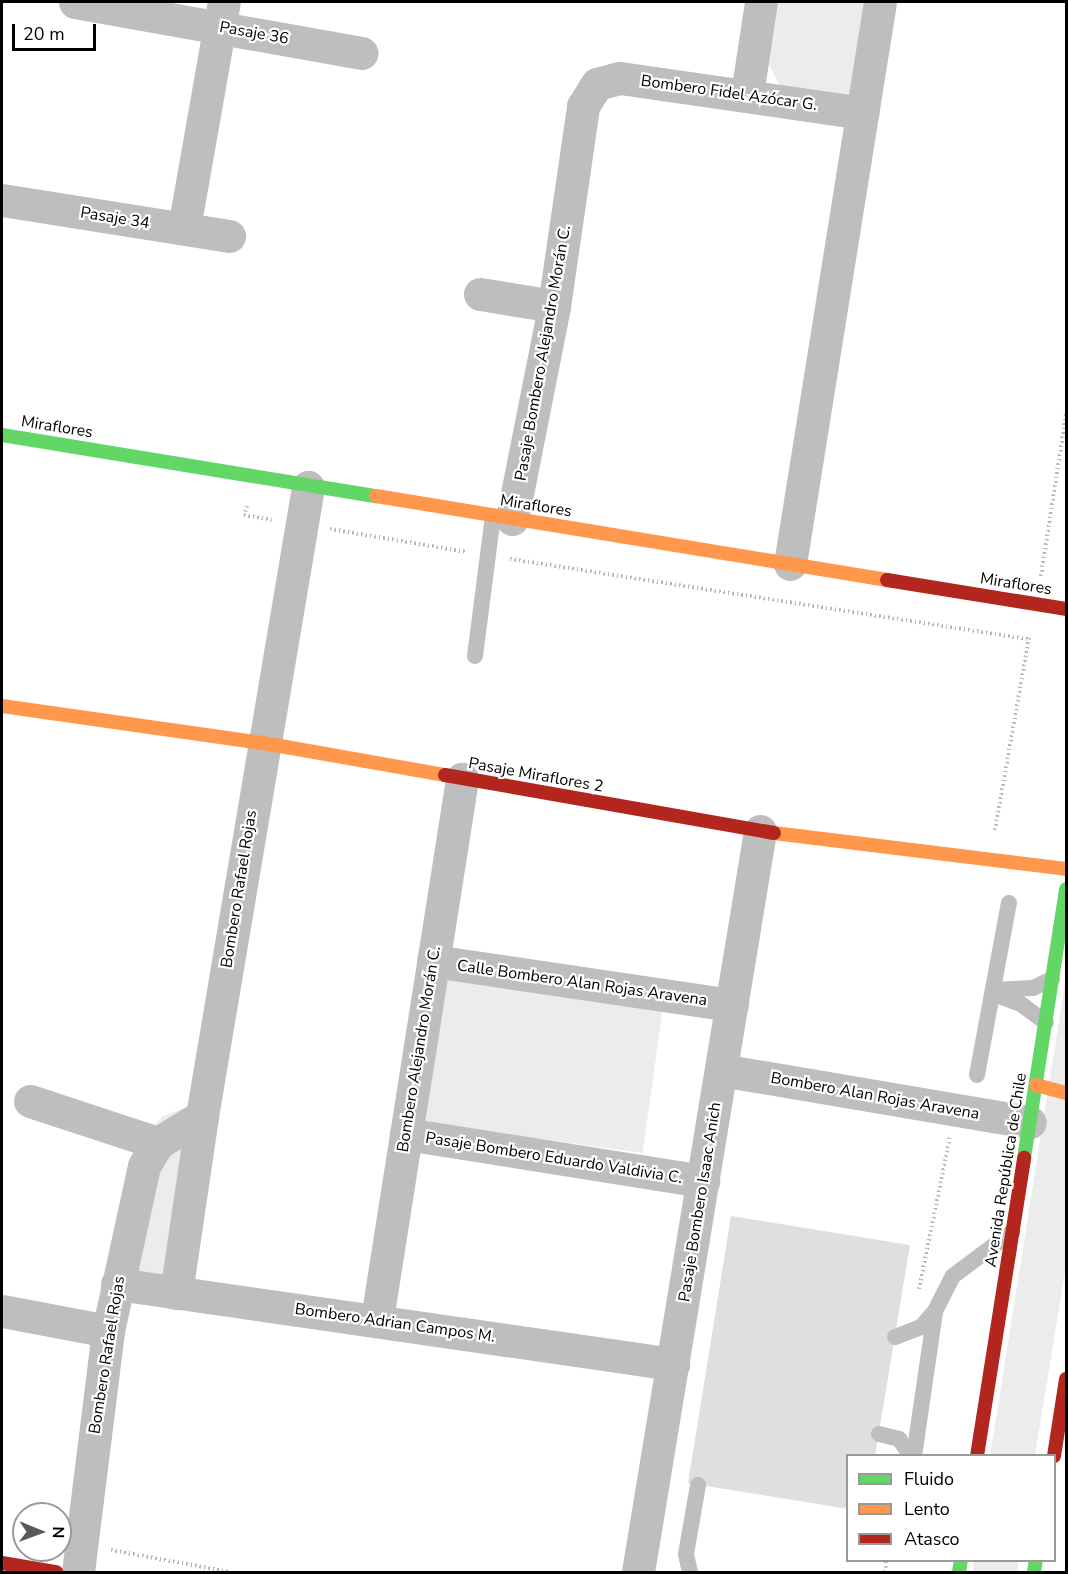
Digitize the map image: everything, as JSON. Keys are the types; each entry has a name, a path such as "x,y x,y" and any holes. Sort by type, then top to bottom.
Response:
{"street":[{"name":"Pasaje 36","path":"75,2 222,14 362,53"},
{"path":"747,94 761,2"},
{"path":"790,564 880,2"},
{"path":"184,228 222,14"},
{"name":"Bombero Fidel Azócar G.","path":"597,84 621,78 747,94 862,113"},
{"name":"Pasaje Bombero Alejandro Morán C.","path":"502,517 555,306 583,106 597,84"},
{"name":"Pasaje 34","path":"2,200 229,236"},
{"path":"480,294 555,306"},
{"name":"Miraflores","path":"2,435 308,487 1066,609"},
{"name":"Bombero Rafael Rojas","path":"176,1293 202,1116 263,742 308,487"},
{"name":"Pasaje Miraflores 2","path":"2,706 263,742 760,831 1066,869"},
{"name":"Bombero Alejandro Morán C.","path":"377,1319 462,779"},
{"name":"Pasaje Bombero Isaac Anich","path":"638,1572 760,831"},
{"name":"Avenida República de Chile","path":"977,1454 1066,889"},
{"name":"Calle Bombero Alan Rojas Aravena","path":"433,961 732,1005"},
{"name":"Bombero Alan Rojas Aravena","path":"721,1070 1030,1122"},
{"path":"1036,1085 1066,1093"},
{"path":"30,1101 158,1143 202,1116"},
{"name":"Pasaje Bombero Eduardo Valdivia C.","path":"406,1134 703,1181"},
{"name":"Bombero Rafael Rojas","path":"79,1559 108,1331 144,1166 158,1143"},
{"name":"Bombero Adrian Campos M.","path":"117,1284 377,1319 673,1364"},
{"path":"2,1311 108,1331"},
{"path":"1054,1454 1066,1379"},
{"path":"2,1563 56,1572"}],"lane":[{"path":"475,656 502,517"},
{"path":"977,1075 1009,903"},
{"path":"993,992 1033,988 1053,978"},
{"path":"993,992 1021,1004 1046,1023"},
{"path":"895,1337 921,1327 935,1311 953,1276 1013,1231"},
{"path":"913,1454 935,1311"},
{"path":"879,1434 899,1439 912,1454"},
{"path":"690,1572 687,1570 688,1534 698,1485"}],"path":[{"path":"79,1559 230,1572"}],"shaded area":[{"path":"779,2 868,2 852,91 843,98 781,89 769,64"},
{"path":"1066,977 1066,1266 1035,1454 990,1454"},
{"path":"446,978 663,1008 643,1153 426,1123"},
{"path":"207,1100 173,1292 119,1284 150,1130 163,1116"},
{"path":"973,1562 1018,1562 1018,1572 973,1572"}],"building":[{"path":"731,1216 910,1245 875,1454 846,1454 846,1509 688,1483"}],"traffic: fast":[{"path":"2,435 376,496"},
{"path":"1024,1158 1066,889"},
{"path":"959,1572 961,1562"},
{"path":"1034,1572 1036,1562"}],"traffic: slow":[{"path":"376,496 887,580"},
{"path":"2,706 263,743 445,775"},
{"path":"774,833 1066,869"},
{"path":"1036,1085 1066,1093"}],"traffic: jam":[{"path":"887,580 1066,609"},
{"path":"445,775 774,833"},
{"path":"977,1454 1024,1158"},
{"path":"1054,1454 1066,1379"},
{"path":"2,1563 56,1572"}]}
